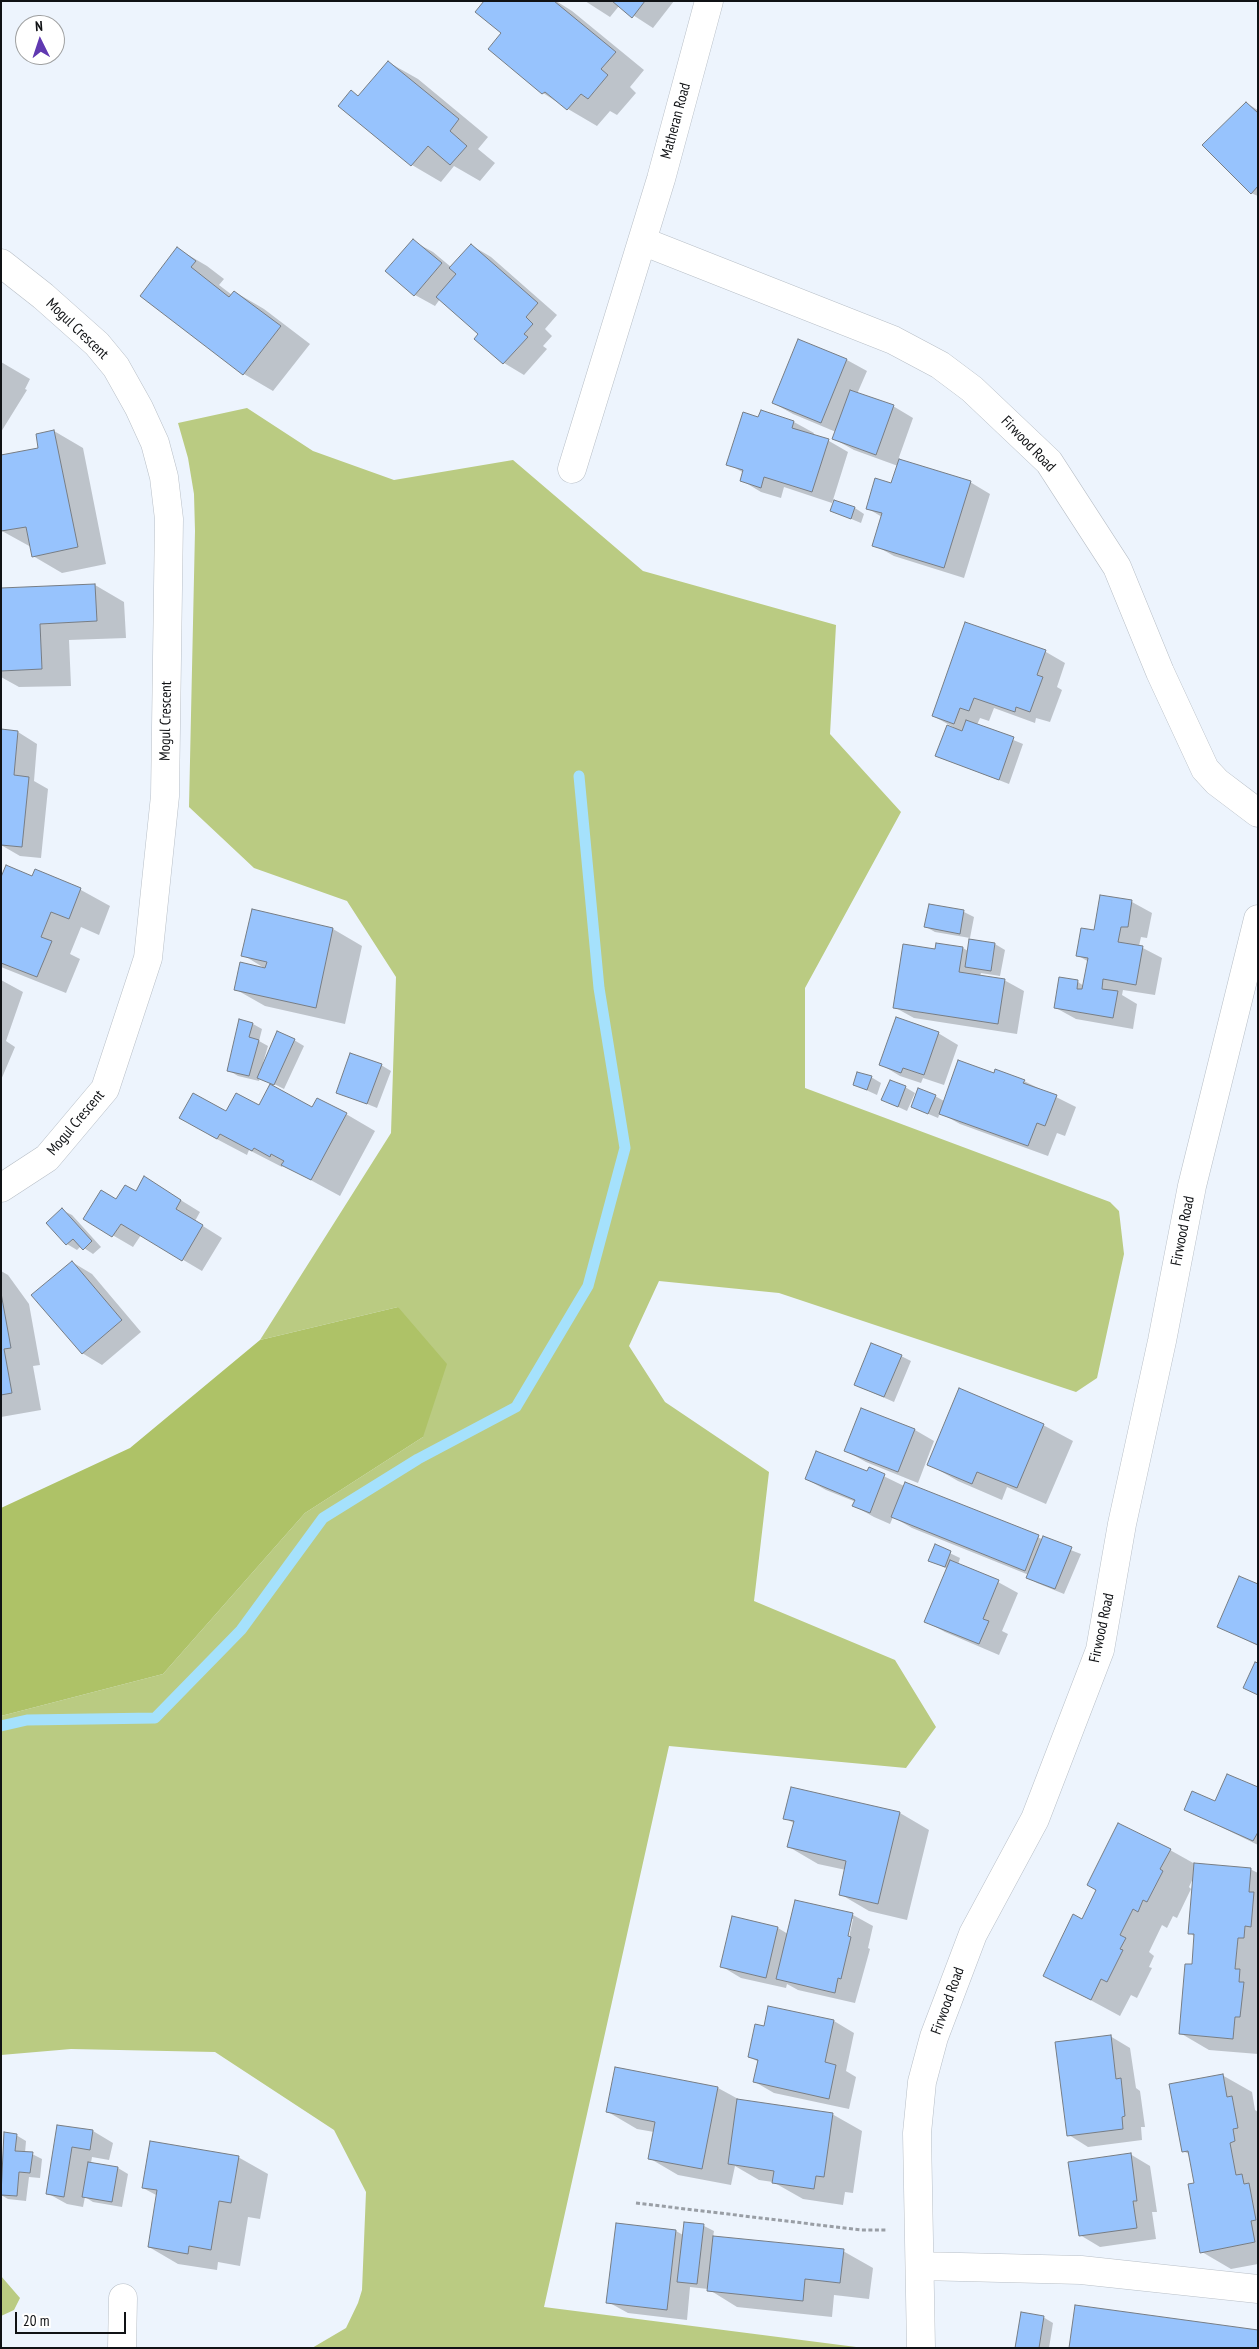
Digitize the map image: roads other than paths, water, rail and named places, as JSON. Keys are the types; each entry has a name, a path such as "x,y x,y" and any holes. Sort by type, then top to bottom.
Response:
{"street":[{"name":"Matheran Road","path":"572,469 661,179 709,1"},
{"name":"Firwood Road","path":"642,241 893,340 940,365 972,388 1049,462 1117,567 1160,672 1205,769 1216,782 1258,812"},
{"name":"Mogul Crescent","path":"1,263 98,344 116,367 139,408 155,443 164,477 169,519 165,796 148,958 105,1089 47,1158 1,1188"},
{"name":"Firwood Road","path":"921,2348 917,2133 922,2082 934,2037 973,1934 1036,1819 1100,1650 1122,1524 1162,1341 1192,1186 1258,918"},
{"path":"920,2266 1081,2270 1258,2289"},
{"path":"122,2348 123,2298"}],"waterway":[{"path":"1,1726 27,1720 155,1718 241,1630 323,1518 418,1459 516,1407 588,1286 625,1148 599,988 579,776"}]}
